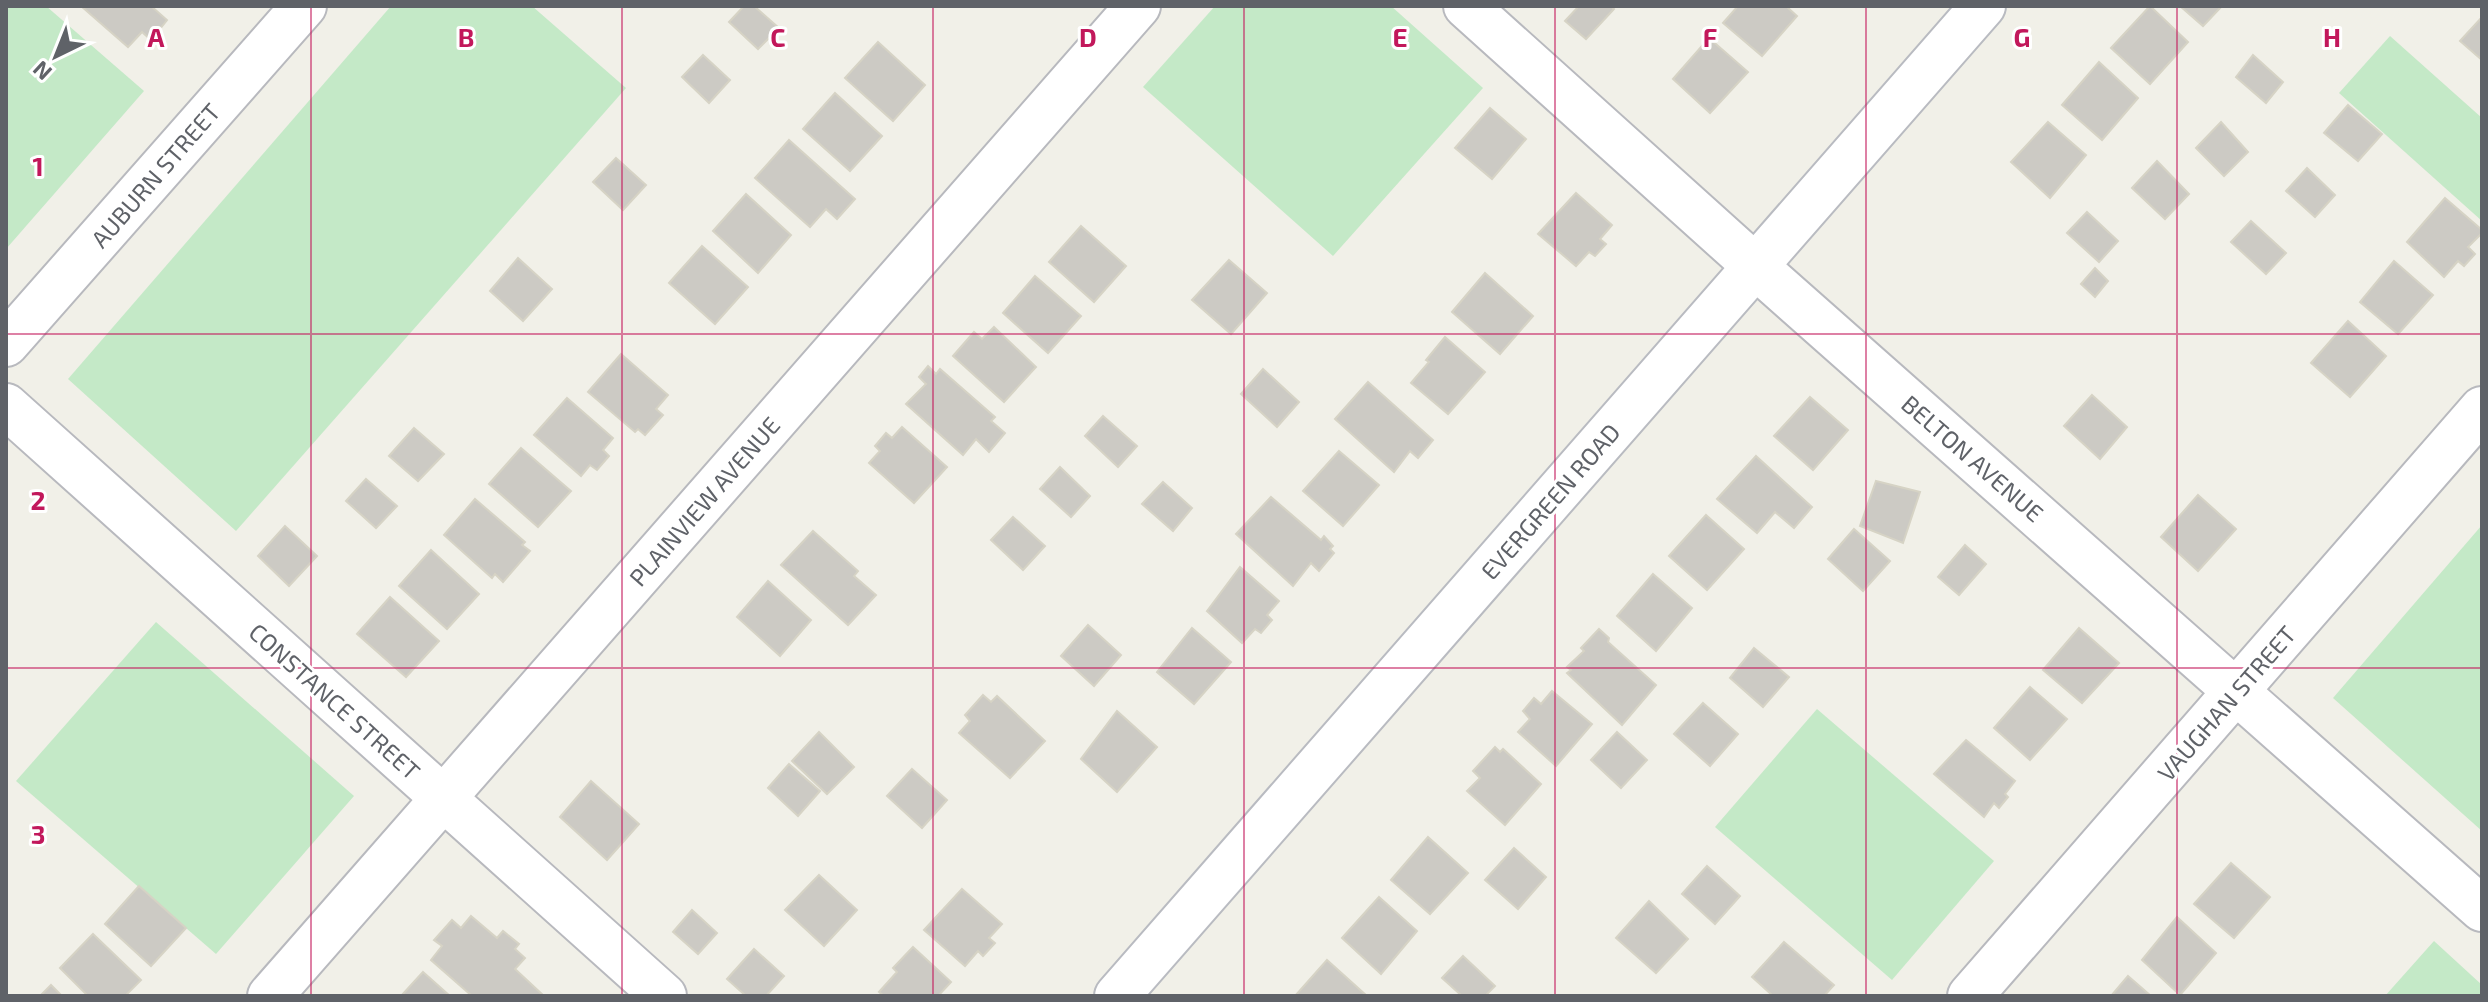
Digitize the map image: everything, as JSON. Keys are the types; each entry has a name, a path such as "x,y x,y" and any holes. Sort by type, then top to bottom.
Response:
{"street":[{"name":"AUBURN STREET","path":"6,344 304,6"},
{"name":"PLAINVIEW AVENUE","path":"270,996 1138,6"},
{"name":"BELTON AVENUE","path":"1466,6 2482,909"},
{"name":"EVERGREEN ROAD","path":"1117,996 1983,6"},
{"name":"CONSTANCE STREET","path":"6,406 664,996"},
{"name":"VAUGHAN STREET","path":"1970,996 2482,409"}],"green space":[{"path":"6,6 46,6 144,91 6,249"},
{"path":"391,6 532,6 626,88 236,531 68,379"},
{"path":"1215,6 1391,6 1483,88 1333,256 1143,87"},
{"path":"2390,36 2482,118 2482,221 2339,93"},
{"path":"2482,525 2482,831 2333,698"},
{"path":"156,622 354,796 216,954 16,781"},
{"path":"1817,709 1994,861 1892,980 1715,827"},
{"path":"2434,941 2482,985 2482,996 2385,996"}],"building":[{"path":"81,6 151,6 167,20 151,40 142,32 128,47"},
{"path":"744,6 754,6 779,28 758,49 729,22"},
{"path":"1579,6 1611,6 1614,9 1586,39 1565,21"},
{"path":"1738,6 1786,6 1797,16 1762,56 1723,23"},
{"path":"2150,6 2188,42 2150,84 2111,48"},
{"path":"2180,6 2222,6 2203,26"},
{"path":"2482,17 2482,60 2460,41"},
{"path":"1709,38 1748,72 1710,113 1673,79"},
{"path":"878,42 925,85 893,121 845,78"},
{"path":"703,55 730,80 709,103 682,77"},
{"path":"2253,55 2283,82 2266,103 2236,77"},
{"path":"2099,62 2138,98 2102,140 2062,105"},
{"path":"835,93 882,136 850,171 803,129"},
{"path":"2348,105 2382,134 2358,161 2324,133"},
{"path":"1490,108 1526,139 1492,179 1455,148"},
{"path":"2048,122 2086,155 2050,198 2011,162"},
{"path":"2221,122 2248,152 2224,176 2196,148"},
{"path":"789,140 855,199 837,219 826,209 810,227 755,178"},
{"path":"616,158 646,185 623,210 593,182"},
{"path":"2157,161 2189,194 2165,219 2132,188"},
{"path":"2307,168 2335,195 2315,217 2286,191"},
{"path":"1576,193 1612,225 1600,239 1606,244 1595,256 1589,252 1576,266 1538,234"},
{"path":"746,194 791,235 758,273 713,231"},
{"path":"2445,198 2482,233 2468,247 2475,254 2464,266 2458,261 2444,277 2407,242"},
{"path":"2087,212 2118,241 2099,262 2067,233"},
{"path":"2251,221 2286,253 2266,274 2231,242"},
{"path":"1081,226 1126,266 1094,302 1049,262"},
{"path":"702,246 748,287 715,324 669,283"},
{"path":"518,258 552,289 523,321 490,291"},
{"path":"1229,260 1267,293 1231,334 1192,300"},
{"path":"2394,261 2433,295 2398,334 2360,302"},
{"path":"2095,268 2108,281 2095,297 2081,284"},
{"path":"1485,273 1533,316 1500,354 1452,312"},
{"path":"1035,276 1081,316 1048,353 1003,313"},
{"path":"2348,321 2386,356 2350,397 2311,363"},
{"path":"994,327 1036,367 1004,402 953,356 974,332 982,339"},
{"path":"1445,337 1485,372 1448,414 1411,383"},
{"path":"621,354 668,395 656,409 663,415 645,435 638,429 635,432 588,392"},
{"path":"928,366 936,374 940,369 995,417 991,421 1005,433 989,452 976,439 963,455 906,404 926,384 919,377"},
{"path":"1263,369 1299,402 1277,427 1241,394"},
{"path":"1368,382 1433,440 1418,458 1410,451 1394,472 1335,419"},
{"path":"2092,395 2127,427 2100,459 2064,426"},
{"path":"1810,397 1848,430 1813,470 1774,436"},
{"path":"567,398 613,438 603,450 609,456 597,470 590,465 581,476 534,435"},
{"path":"1103,416 1137,446 1118,467 1085,436"},
{"path":"902,427 947,467 914,503 869,463 880,451 875,446 886,433 892,438"},
{"path":"414,428 444,454 418,481 389,456"},
{"path":"521,448 571,491 538,527 489,484"},
{"path":"1339,451 1379,485 1343,526 1303,491"},
{"path":"1756,456 1812,507 1794,528 1775,512 1757,533 1717,499"},
{"path":"1060,467 1090,496 1071,517 1040,489"},
{"path":"366,479 397,506 376,528 346,501"},
{"path":"1876,481 1920,492 1903,543 1860,526"},
{"path":"1163,482 1192,508 1173,531 1142,504"},
{"path":"2198,495 2236,529 2198,571 2161,537"},
{"path":"1271,497 1321,540 1324,536 1333,546 1330,549 1334,553 1319,571 1311,563 1293,586 1236,534"},
{"path":"475,499 525,542 522,545 530,551 503,582 495,574 492,578 444,535"},
{"path":"1706,515 1744,549 1707,590 1669,556"},
{"path":"1013,517 1045,546 1023,570 991,540"},
{"path":"285,526 317,556 289,586 258,556"},
{"path":"1854,529 1890,561 1863,591 1828,559"},
{"path":"813,531 858,571 854,576 876,595 848,625 781,565"},
{"path":"1965,545 1986,564 1959,595 1938,577"},
{"path":"431,550 479,594 447,629 399,586"},
{"path":"1240,567 1279,601 1267,615 1272,620 1261,633 1255,629 1242,643 1207,611"},
{"path":"1653,574 1692,608 1656,651 1617,616"},
{"path":"768,581 811,620 780,656 737,617"},
{"path":"390,597 439,641 406,677 357,634"},
{"path":"1088,625 1121,655 1094,686 1061,656"},
{"path":"1192,628 1231,662 1194,704 1157,672"},
{"path":"2079,628 2119,663 2082,703 2043,670"},
{"path":"1599,629 1609,638 1608,642 1656,685 1622,725 1567,673 1571,670 1567,667 1584,651 1581,648"},
{"path":"1754,648 1789,677 1763,707 1730,678"},
{"path":"2030,687 2067,719 2030,760 1994,728"},
{"path":"1552,691 1592,724 1556,766 1518,732 1530,719 1523,711 1534,698 1541,704"},
{"path":"983,695 991,702 997,696 1045,741 1010,778 959,733 970,721 965,715"},
{"path":"1703,703 1738,734 1710,766 1674,734"},
{"path":"1117,711 1157,747 1117,792 1081,759"},
{"path":"819,732 854,767 827,794 792,761"},
{"path":"1617,732 1647,760 1621,788 1591,760"},
{"path":"1966,740 2015,781 1999,808 1994,803 1984,817 1934,774"},
{"path":"1495,747 1500,752 1503,749 1541,784 1505,825 1467,791 1480,778 1473,771"},
{"path":"789,764 820,791 798,816 768,788"},
{"path":"912,769 947,800 922,828 887,796"},
{"path":"591,781 639,824 607,860 560,817"},
{"path":"1428,837 1468,873 1430,914 1391,880"},
{"path":"1514,848 1546,877 1518,909 1485,880"},
{"path":"2231,863 2270,897 2234,938 2194,904"},
{"path":"1707,866 1740,896 1715,924 1682,894"},
{"path":"819,875 857,910 824,946 785,910"},
{"path":"139,886 186,928 151,966 105,924"},
{"path":"962,889 1002,924 989,938 995,943 983,956 978,951 965,966 924,930"},
{"path":"1379,897 1417,931 1381,974 1342,938"},
{"path":"1649,901 1688,939 1656,973 1616,938"},
{"path":"692,910 717,933 698,954 673,932"},
{"path":"471,916 497,938 503,931 519,944 515,949 525,958 515,969 544,996 472,996 431,960 442,946 434,940 452,920 461,928"},
{"path":"2177,917 2216,953 2180,995 2142,960"},
{"path":"93,934 141,980 125,996 88,996 60,968"},
{"path":"1784,942 1834,985 1824,996 1773,996 1752,977"},
{"path":"913,947 951,982 938,996 884,996 879,992 897,972 893,968"},
{"path":"754,949 784,976 766,996 746,996 727,979"},
{"path":"1463,956 1495,986 1485,996 1462,996 1442,978"},
{"path":"1327,960 1367,996 1295,996"},
{"path":"423,972 450,996 401,996"},
{"path":"2128,976 2151,996 2111,996"},
{"path":"51,985 62,996 40,996"}]}
